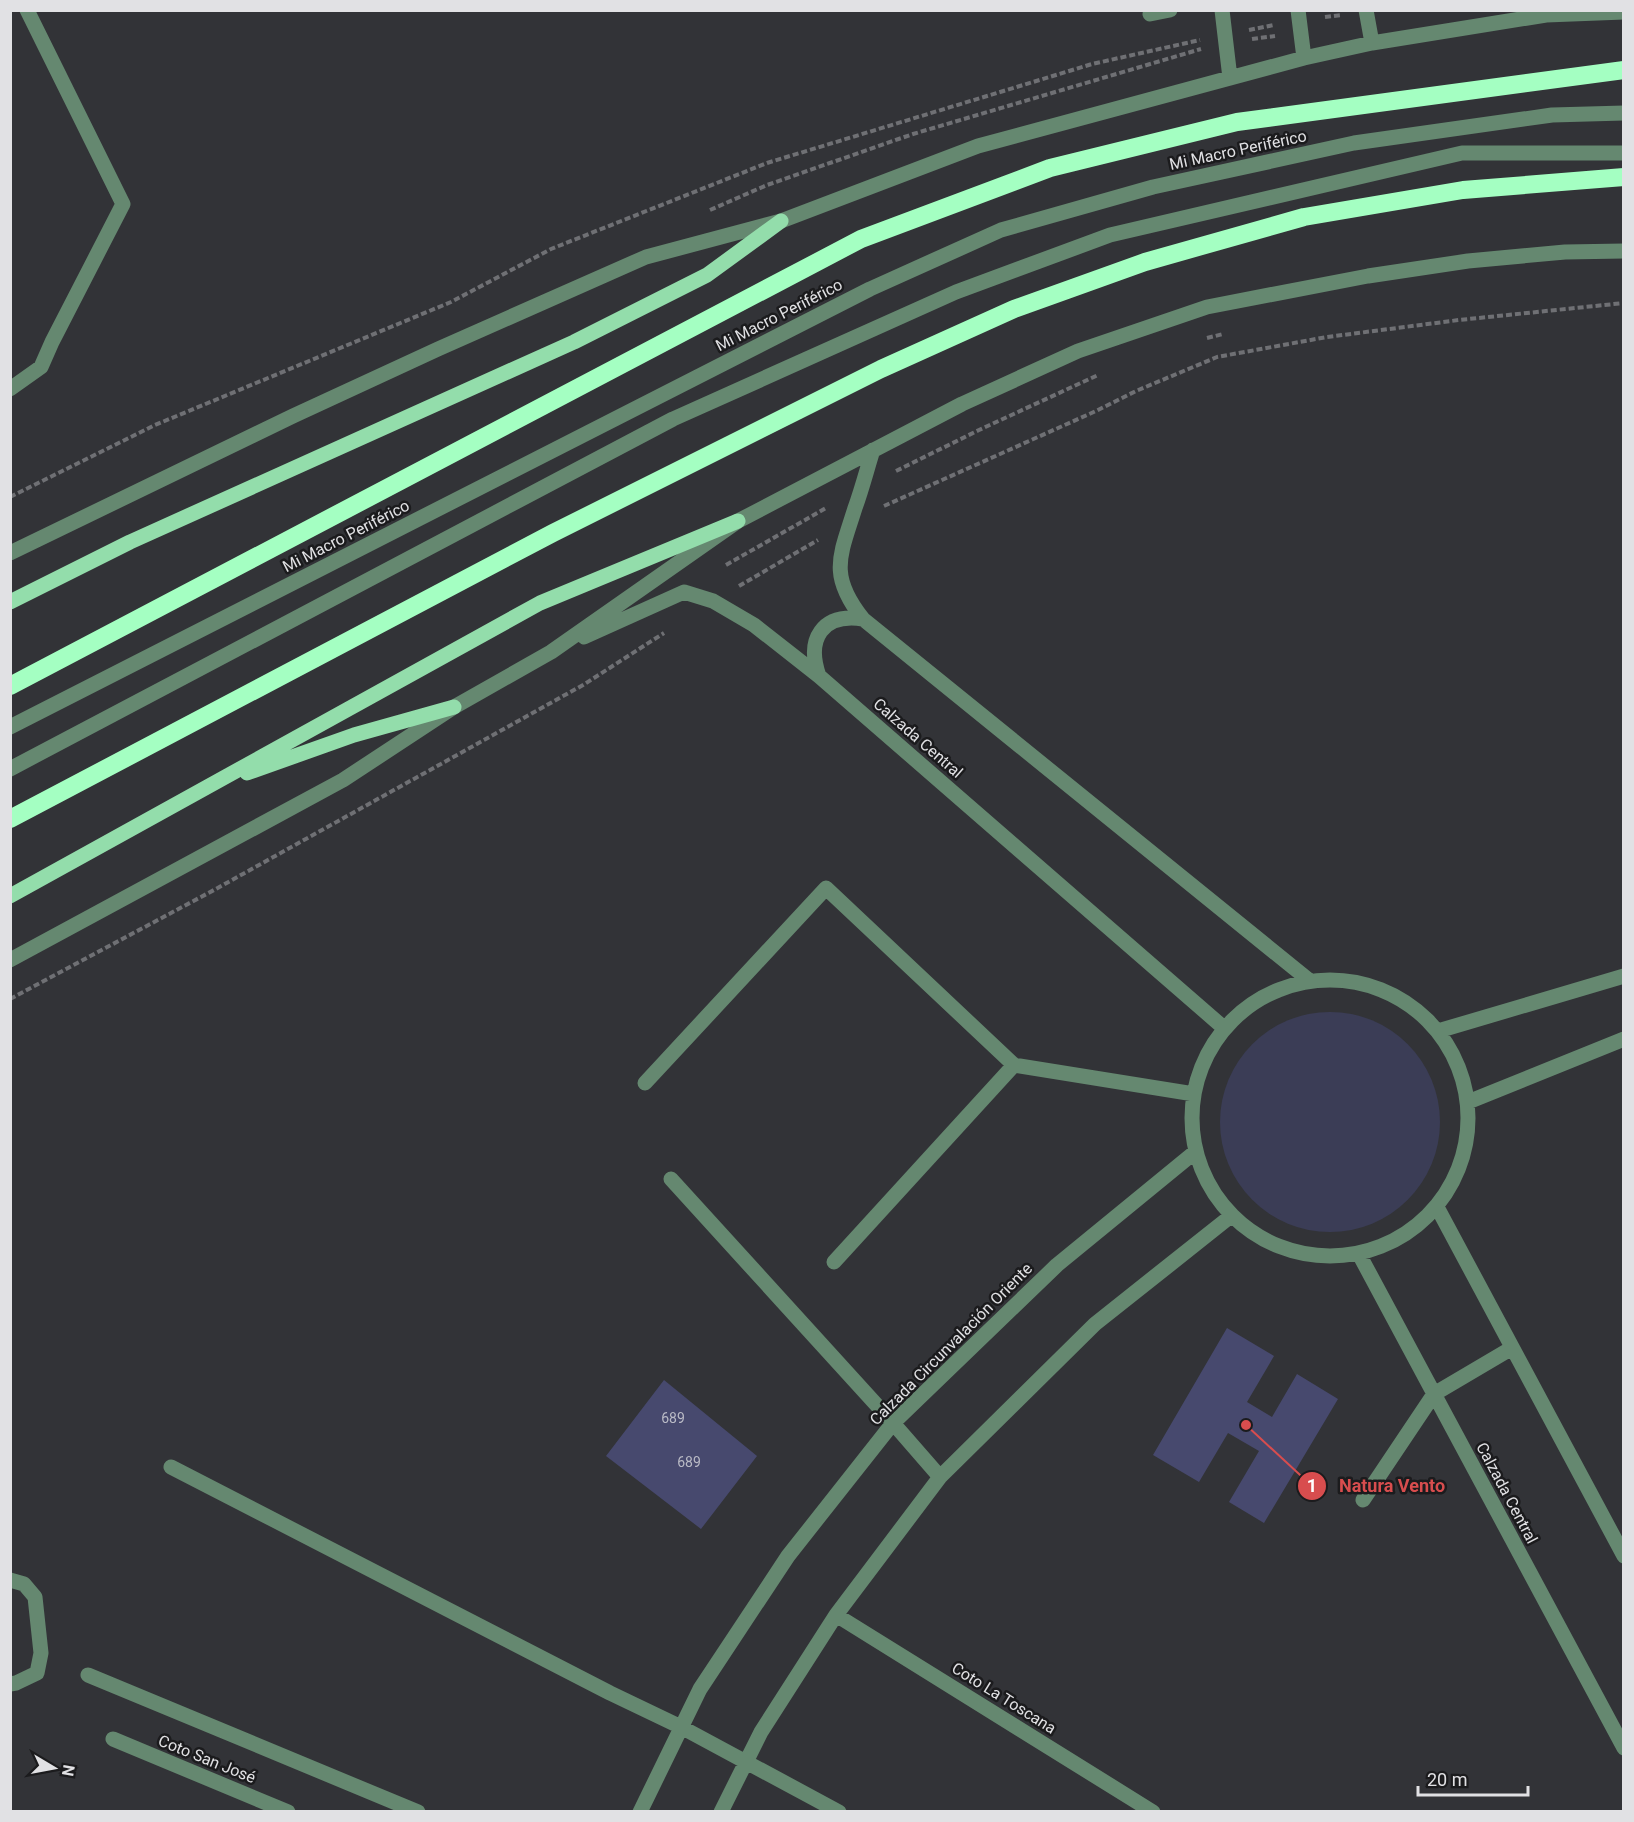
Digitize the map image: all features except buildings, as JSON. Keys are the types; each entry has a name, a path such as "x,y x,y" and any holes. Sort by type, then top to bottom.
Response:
{"highway":[{"path":"10,686 861,239 1050,168 1238,122 1623,70"},
{"path":"10,819 552,533 881,369 1014,309 1146,262 1304,217 1463,190 1623,177"}],"main road":[{"path":"10,602 130,542 574,342 707,275 781,221"},
{"path":"10,896 540,603 738,521"},
{"path":"205,788 354,735 454,707"}],"street":[{"path":"10,389 41,367 123,204 27,10"},
{"path":"1150,14 1170,10"},
{"path":"1222,10 1230,78"},
{"path":"1298,10 1304,58"},
{"path":"1366,10 1372,43"},
{"path":"10,554 314,407 646,256 781,221 978,146 1304,58 1372,43 1546,13 1623,12"},
{"name":"Mi Macro Periférico","path":"10,727 870,289 1001,230 1153,187 1354,142 1552,115 1623,113"},
{"path":"10,769 673,419 956,292 1110,236 1462,153 1623,153"},
{"path":"10,960 343,780 454,707 551,652 738,521 962,404 1078,351 1207,307 1368,276 1468,261 1566,252 1623,251"},
{"path":"873,450 844,539 839,567 843,588 862,619 1310,981"},
{"name":"Calzada Central","path":"551,652 684,592 713,601 754,625 819,676 1224,1028"},
{"path":"819,676 814,661 814,646 820,631 832,621 847,617 862,619"},
{"path":"645,1083 826,888 1014,1065 1194,1094"},
{"path":"1438,1031 1623,976"},
{"path":"1310,981 1358,982 1402,999 1438,1031 1458,1064 1467,1102 1467,1139 1456,1176 1437,1207 1402,1237 1359,1254 1313,1257 1268,1244 1231,1216 1209,1186 1195,1152 1192,1123 1194,1094 1205,1059 1224,1028 1249,1005 1278,989 1310,981"},
{"path":"1467,1102 1623,1039"},
{"path":"834,1262 1014,1065"},
{"name":"Calzada Circunvalación Oriente","path":"640,1812 700,1689 788,1556 893,1423 1057,1265 1195,1152"},
{"path":"671,1179 893,1423 940,1478"},
{"path":"1437,1207 1623,1556"},
{"path":"721,1812 761,1732 836,1615 940,1478 1095,1324 1231,1216"},
{"name":"Calzada Central","path":"1359,1254 1623,1748"},
{"path":"1363,1500 1434,1394 1512,1348"},
{"path":"171,1467 610,1693 681,1727 839,1812"},
{"path":"10,1580 24,1584 35,1597 41,1653 37,1672 10,1684"},
{"name":"Coto La Toscana","path":"836,1615 1153,1812"},
{"path":"88,1675 418,1812"},
{"name":"Coto San José","path":"113,1740 288,1812"}],"path":[{"path":"713,601 850,522 1136,391 1218,357 1338,336 1459,320 1623,303"},
{"path":"1201,339 1224,333"},
{"path":"861,489 979,430 1102,373"},
{"path":"10,999 214,890 583,685 673,627"}],"shaded area":[{"path":"1319,1012 1341,1012 1372,1020 1391,1030 1408,1044 1422,1061 1432,1080 1438,1100 1440,1122 1438,1144 1432,1164 1422,1183 1408,1200 1391,1214 1362,1228 1341,1232 1319,1232 1298,1228 1278,1219 1260,1207 1245,1192 1224,1154 1220,1133 1220,1111 1224,1090 1233,1070 1245,1052 1260,1037 1298,1016"}],"place":[{"name":"Natura Vento","path":"1246,1425"}]}
